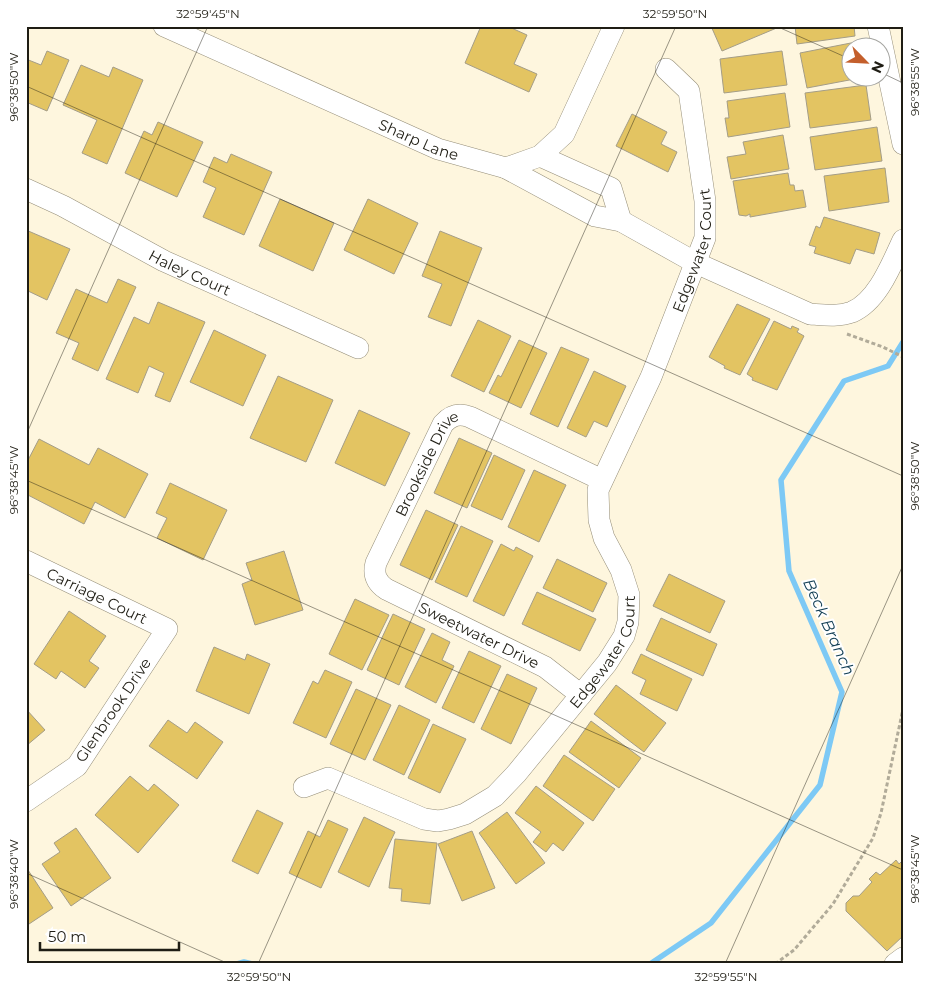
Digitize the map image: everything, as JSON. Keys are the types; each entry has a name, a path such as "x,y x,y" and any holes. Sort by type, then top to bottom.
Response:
{"street":[{"name":"Sharp Lane","path":"164,26 438,150 506,168 595,216 621,221 696,263 810,314 829,316 853,311 877,291 903,240"},
{"path":"506,168 540,156 564,134 614,26"},
{"path":"878,26 903,144"},
{"name":"Edgewater Court","path":"304,786 328,778 424,819 438,822 465,814 495,796 516,774 616,650 624,636 628,622 629,596 626,583 604,538 599,520 598,490 651,377 705,238 705,201 689,91 666,69"},
{"path":"540,156 611,188 621,221"},
{"name":"Haley Court","path":"26,189 63,206 164,261 358,348"},
{"name":"Brookside Drive","path":"376,579 374,572 376,563 443,424 451,417 462,415 470,417 602,480"},
{"name":"Carriage Court","path":"26,561 168,628"},
{"name":"Sweetwater Drive","path":"376,579 386,589 546,667 580,695"},
{"name":"Glenbrook Drive","path":"26,801 77,766 168,628"},
{"path":"895,964 903,958"}],"path":[{"path":"883,347 903,357"},
{"path":"775,964 794,950 833,904 873,838 881,813 903,709"}],"building":[{"path":"481,26 507,26 527,35 514,64 537,74 529,92 465,63"},
{"path":"711,26 779,26 779,27 722,51"},
{"path":"795,26 854,26 855,36 797,44"},
{"path":"842,45 842,81 807,88 800,53"},
{"path":"47,51 69,60 47,111 26,102 26,59 41,65"},
{"path":"782,51 787,85 724,93 720,59"},
{"path":"81,65 109,77 113,67 143,80 107,164 82,153 97,120 63,105"},
{"path":"843,88 866,88 871,120 810,128 805,93"},
{"path":"785,93 790,127 728,137 725,118 729,118 727,101"},
{"path":"632,114 667,132 661,144 677,152 668,172 616,146"},
{"path":"158,122 203,142 177,197 125,173 144,131 152,135"},
{"path":"877,127 882,161 815,170 810,137"},
{"path":"783,135 789,169 731,179 727,157 746,154 743,142"},
{"path":"231,154 272,172 244,235 203,217 216,188 203,182 214,157 227,163"},
{"path":"885,168 889,202 829,211 824,176"},
{"path":"788,173 790,185 794,185 795,191 803,190 806,207 750,217 750,214 746,216 739,215 733,181"},
{"path":"280,199 334,223 313,271 259,246"},
{"path":"368,199 418,223 394,274 344,250"},
{"path":"824,217 880,233 874,254 856,249 850,264 814,253 816,247 809,245 816,226 820,228"},
{"path":"26,230 70,249 47,300 26,290"},
{"path":"440,231 482,248 451,326 428,317 442,284 422,276"},
{"path":"118,279 136,287 98,371 72,359 79,343 56,333 76,289 107,303"},
{"path":"158,302 205,322 170,402 155,396 164,373 149,366 138,393 106,379 134,317 149,324"},
{"path":"737,304 770,319 740,375 724,368 725,366 709,357"},
{"path":"478,320 511,336 484,392 451,376"},
{"path":"774,321 791,329 792,326 799,329 797,332 804,336 777,390 752,380 753,378 747,374"},
{"path":"214,330 266,355 243,406 190,382"},
{"path":"519,340 547,353 521,408 489,393 498,375 501,377"},
{"path":"561,347 589,359 558,427 530,414"},
{"path":"594,371 626,386 607,427 594,421 586,437 567,428"},
{"path":"278,376 333,400 306,462 250,438"},
{"path":"359,410 410,433 385,486 335,463"},
{"path":"459,438 492,453 467,508 434,493"},
{"path":"39,439 89,465 98,448 148,474 125,518 95,502 84,524 26,494 26,464"},
{"path":"494,455 525,470 502,520 471,506"},
{"path":"534,470 566,485 539,542 508,527"},
{"path":"170,483 227,510 203,560 157,538 167,518 156,513"},
{"path":"426,510 458,525 432,580 400,565"},
{"path":"461,526 493,541 467,597 435,582"},
{"path":"501,544 514,551 516,547 533,556 504,616 473,601"},
{"path":"284,551 303,610 255,625 242,584 252,580 246,563"},
{"path":"557,559 607,583 593,612 543,588"},
{"path":"669,574 725,601 710,633 653,606"},
{"path":"537,592 596,619 580,651 522,624"},
{"path":"355,599 389,615 362,670 329,654"},
{"path":"69,611 106,636 89,661 99,668 85,688 61,671 56,679 34,664"},
{"path":"393,614 425,629 399,685 367,670"},
{"path":"661,618 717,644 703,676 646,650"},
{"path":"432,633 450,642 442,660 454,666 436,703 405,687"},
{"path":"214,647 245,660 247,654 270,664 249,714 196,691"},
{"path":"469,651 501,666 474,723 442,708"},
{"path":"641,654 692,679 677,711 640,694 646,680 632,673"},
{"path":"325,670 352,682 326,738 293,723 313,681 318,684"},
{"path":"507,674 537,688 511,744 481,729"},
{"path":"616,685 666,723 644,752 594,714"},
{"path":"356,689 391,705 365,760 330,744"},
{"path":"399,705 430,720 404,775 373,760"},
{"path":"26,709 45,730 26,746"},
{"path":"168,720 187,733 195,722 223,742 197,779 149,746"},
{"path":"591,721 641,758 619,788 569,752"},
{"path":"433,724 466,739 440,793 408,778"},
{"path":"564,755 615,789 593,821 543,786"},
{"path":"130,776 148,791 154,784 179,805 138,853 95,815"},
{"path":"536,786 584,823 563,851 553,843 546,852 533,842 541,832 515,813"},
{"path":"257,810 283,823 258,874 232,861"},
{"path":"507,812 545,863 516,884 479,833"},
{"path":"364,817 395,832 369,887 338,872"},
{"path":"328,820 348,829 321,888 289,873 308,831 320,837"},
{"path":"76,828 111,878 71,906 42,864 60,852 54,843"},
{"path":"472,831 495,888 462,901 438,844"},
{"path":"395,839 437,843 430,904 401,901 402,889 389,888"},
{"path":"896,860 899,864 903,860 903,936 887,951 846,911 846,903 853,896 859,896 872,882 869,879 876,872 880,875"},
{"path":"26,867 53,908 26,926"}],"waterway":[{"name":"Beck Branch","path":"650,964 711,923 820,785 842,692 789,571 781,480 844,381 888,366 903,342"},
{"name":"Beck Branch","path":"237,964 244,962 252,964"}]}
